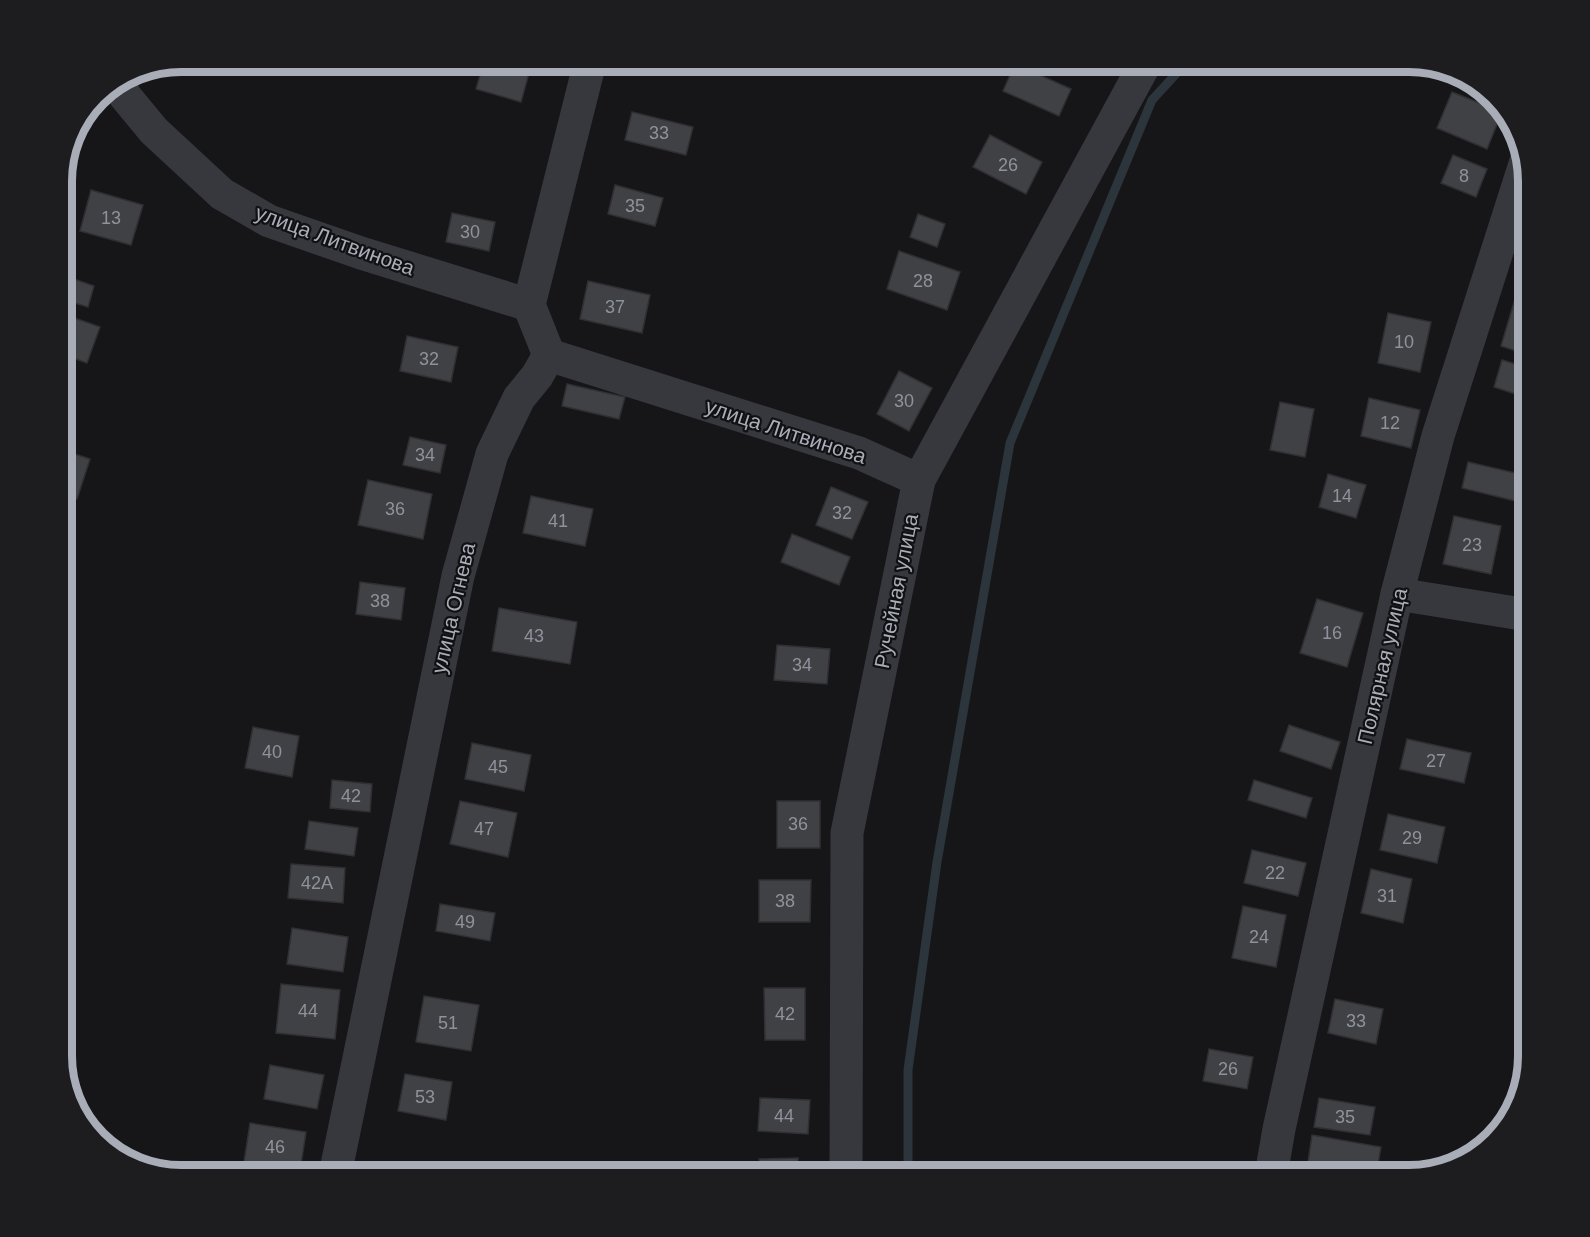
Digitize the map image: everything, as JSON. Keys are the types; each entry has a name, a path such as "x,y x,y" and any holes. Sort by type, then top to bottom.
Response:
{"street":[{"path":"549,355 529,305 587,72"},
{"name":"Ручейная улица","path":"846,1165 847,833 919,480 1141,72"},
{"name":"улица Литвинова","path":"122,90 154,131 222,194 269,221 362,253 529,305"},
{"name":"Полярная улица","path":"1273,1165 1397,594 1438,436 1518,186"},
{"name":"улица Литвинова","path":"549,355 859,453 919,480"},
{"name":"улица Огнева","path":"337,1165 458,576 492,454 519,398 537,376 549,355"},
{"path":"1397,594 1518,613"}],"building":[{"path":"481,72 529,73 521,102 476,89"},
{"path":"1011,72 1033,72 1071,89 1059,116 1003,91"},
{"path":"1452,92 1489,107 1499,120 1487,149 1437,128"},
{"path":"632,112 693,127 686,155 625,140"},
{"path":"990,135 1042,162 1026,194 973,167"},
{"path":"1453,155 1487,169 1476,197 1441,183"},
{"path":"615,185 663,198 655,226 608,214"},
{"path":"91,190 143,205 131,245 80,231"},
{"path":"452,213 495,222 489,251 446,242"},
{"path":"918,214 945,224 937,247 910,237"},
{"path":"899,251 960,272 947,310 887,289"},
{"path":"72,278 94,286 88,307 72,302"},
{"path":"588,281 650,295 642,333 580,319"},
{"path":"1515,299 1518,300 1518,352 1501,346"},
{"path":"1388,313 1431,322 1420,372 1378,363"},
{"path":"72,317 100,327 87,363 72,358"},
{"path":"407,336 458,347 451,382 400,371"},
{"path":"1502,360 1518,365 1518,395 1494,387"},
{"path":"899,371 932,388 909,431 877,414"},
{"path":"567,384 625,397 619,419 562,406"},
{"path":"1369,398 1420,410 1411,448 1361,436"},
{"path":"1280,402 1314,409 1305,457 1270,450"},
{"path":"410,437 446,445 440,473 403,465"},
{"path":"72,453 90,459 77,499 72,497"},
{"path":"1468,462 1518,474 1518,502 1462,488"},
{"path":"1328,474 1366,485 1356,518 1319,507"},
{"path":"368,480 432,494 423,539 358,525"},
{"path":"831,487 868,502 852,539 816,525"},
{"path":"531,496 593,509 585,546 523,533"},
{"path":"1454,516 1501,526 1491,574 1443,564"},
{"path":"792,534 850,557 839,585 781,562"},
{"path":"360,582 405,588 401,620 356,614"},
{"path":"1317,599 1363,613 1347,667 1300,653"},
{"path":"499,608 577,622 570,664 492,651"},
{"path":"777,645 830,649 827,684 774,680"},
{"path":"1289,725 1340,742 1331,769 1280,751"},
{"path":"253,727 299,736 292,777 245,768"},
{"path":"1407,739 1471,753 1464,783 1400,769"},
{"path":"472,743 531,755 524,791 465,779"},
{"path":"332,780 372,784 370,812 330,808"},
{"path":"1254,780 1312,798 1306,818 1248,800"},
{"path":"460,801 517,813 508,857 450,844"},
{"path":"777,801 820,801 820,848 777,848"},
{"path":"1388,814 1445,827 1437,863 1380,850"},
{"path":"309,821 358,828 354,856 305,849"},
{"path":"1252,850 1306,863 1298,896 1244,883"},
{"path":"291,864 345,868 343,903 288,898"},
{"path":"1371,869 1412,879 1403,923 1361,913"},
{"path":"759,880 811,880 810,922 759,922"},
{"path":"440,904 495,913 490,941 436,931"},
{"path":"1243,906 1286,915 1276,967 1232,958"},
{"path":"292,928 348,937 343,972 287,964"},
{"path":"281,984 340,990 335,1039 276,1033"},
{"path":"764,988 805,988 805,1040 765,1040"},
{"path":"424,996 479,1005 471,1051 416,1042"},
{"path":"1335,999 1383,1009 1376,1044 1328,1033"},
{"path":"1209,1049 1253,1057 1247,1089 1203,1081"},
{"path":"270,1065 324,1075 317,1109 264,1099"},
{"path":"405,1074 452,1082 446,1120 398,1111"},
{"path":"760,1098 810,1100 808,1134 758,1131"},
{"path":"1319,1098 1375,1107 1370,1135 1314,1127"},
{"path":"250,1123 306,1132 301,1165 263,1165 244,1162"},
{"path":"1312,1135 1381,1147 1378,1165 1308,1165"},
{"path":"798,1158 798,1165 759,1165 759,1159"}],"waterway":[{"path":"908,1165 908,1070 937,862 1010,443 1152,100 1178,72"}]}
